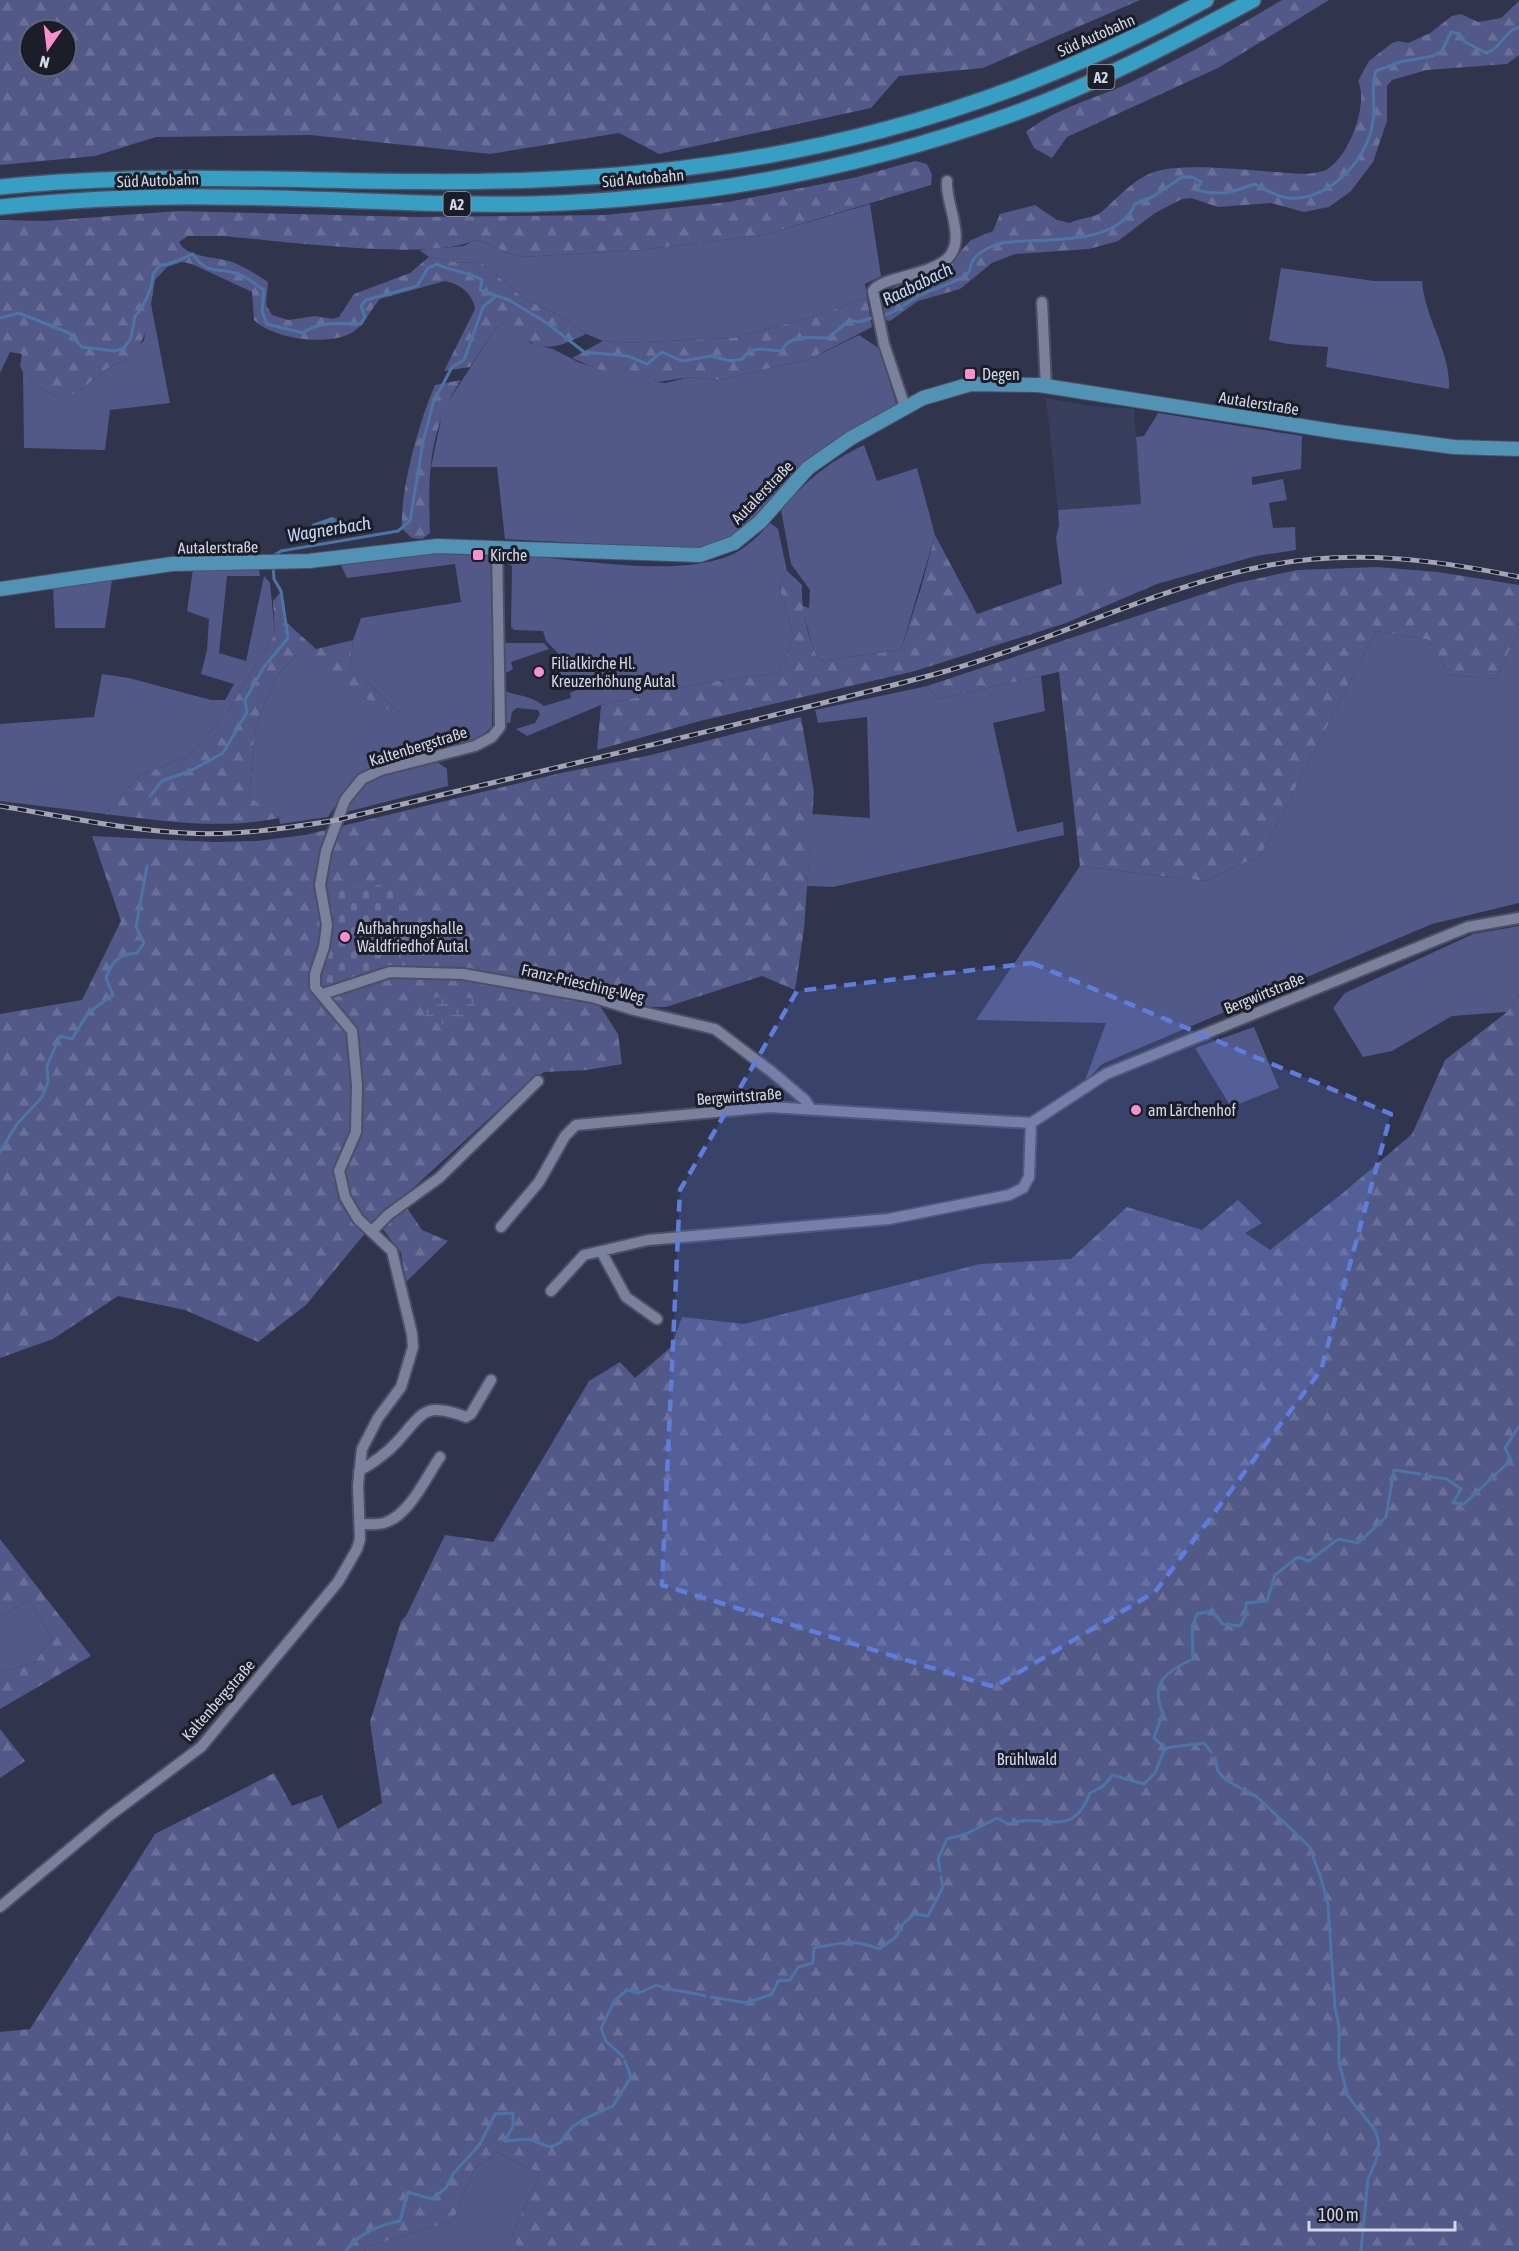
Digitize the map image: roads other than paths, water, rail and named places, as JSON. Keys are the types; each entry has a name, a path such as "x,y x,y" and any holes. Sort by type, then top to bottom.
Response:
{"highway":[{"name":"Süd Autobahn","path":"0,187 53,181 217,176 441,181 533,180 700,168 761,158 903,126 934,116 1076,65 1206,0"},
{"name":"Süd Autobahn","path":"0,207 54,201 213,197 429,204 533,204 702,191 764,181 910,148 1009,115 1082,86 1161,49 1253,0"}],"main road":[{"name":"Autalerstraße","path":"0,589 172,564 282,563 437,546 647,555 700,555 734,543 760,522 808,468 851,438 905,407 947,389 971,384 1046,387 1456,448 1519,449"}],"street":[{"path":"905,407 873,291 877,286 933,268 953,251 955,236 947,181"},
{"path":"1042,302 1046,387"},
{"name":"Kaltenbergstraße","path":"0,1907 109,1816 201,1747 338,1582 357,1549 360,1524 359,1471 366,1437 401,1387 413,1347 403,1288 392,1251 358,1219 345,1197 339,1171 356,1132 357,1085 352,1031 315,987 315,974 324,947 327,925 320,885 326,851 345,800 362,779 381,770 475,746 492,736 500,727 497,547"},
{"name":"Bergwirtstraße","path":"501,1227 539,1182 565,1136 576,1125 769,1107 1031,1123 1106,1074 1468,927 1519,918"},
{"name":"Franz-Priesching-Weg","path":"323,994 390,972 463,974 592,997 634,1010 715,1029 772,1072 805,1100 810,1108"},
{"path":"372,1231 388,1214 439,1178 538,1081"},
{"path":"551,1291 584,1255 648,1240 888,1219 1009,1195 1023,1188 1029,1177 1031,1123"},
{"path":"601,1251 626,1297 657,1318"},
{"path":"359,1471 378,1460 422,1412 435,1409 466,1417 471,1414 491,1380"},
{"path":"360,1524 384,1523 399,1513 440,1457"}],"water":[{"path":"332,517 343,521 342,529 328,535 313,536 310,532 312,524"}],"waterway":[{"name":"Raababach","path":"882,316 897,310 923,294 961,278 970,270 974,258 989,247 1018,241 1076,238 1112,228 1126,218 1135,204 1154,196 1182,177 1192,177 1201,182 1196,190 1212,193 1232,191 1254,184 1288,198 1318,193 1344,175 1364,149 1373,121 1373,83 1376,71 1400,62 1433,56 1442,51 1451,32 1460,34 1465,42 1486,53 1496,47 1509,32 1519,27"},
{"name":"Raababach","path":"0,318 19,313 69,333 82,347 115,351 124,348 131,338 135,316 145,302 153,274 160,265 173,263 193,254 207,268 239,274 264,290 262,311 267,324 303,333 324,324 361,324 365,317 361,306 366,300 417,286 428,268 437,264 482,280 480,290 509,300 547,323 584,352 628,356 647,364 662,352 682,361 711,356 731,361 742,359 749,351 759,349 781,351 790,341 808,337 828,338 850,320 859,322 875,317"},
{"name":"Wagnerbach","path":"273,556 281,551 398,531 410,521 423,442 433,403 452,367 464,360 483,307 495,297"},
{"name":"Wagnerbach","path":"150,796 162,781 192,770 223,753 247,712 245,700 264,667 288,638 281,591 274,579 273,566"},
{"name":"Wagnerbach","path":"0,1152 17,1124 42,1097 48,1082 47,1066 60,1036 72,1039 88,1013 113,995 106,978 111,967 121,957 137,953 144,943 136,927 147,866"},
{"path":"1427,1476 1447,1479 1461,1489 1453,1503 1464,1504 1511,1460 1505,1448 1519,1426"},
{"path":"940,1871 938,1859 947,1839 966,1834 997,1818 1008,1824 1021,1821 1065,1821 1074,1817 1083,1808 1090,1793 1102,1787 1113,1775 1144,1784 1155,1773 1165,1748 1154,1738 1163,1713 1159,1703 1160,1686 1169,1673 1193,1659 1192,1627 1197,1614 1212,1611 1223,1624 1240,1626 1246,1615 1246,1603 1267,1601 1275,1575 1298,1557 1309,1561 1338,1539 1358,1543 1386,1517 1394,1470 1420,1474"},
{"path":"1165,1748 1204,1743 1211,1752"},
{"path":"1215,1758 1218,1771 1226,1780 1257,1797 1309,1846 1321,1878 1328,1905 1335,2008 1339,2026 1339,2063 1348,2096 1375,2130 1379,2143 1376,2161 1368,2179 1361,2251"},
{"path":"711,1997 747,2003 772,1994 778,1981 790,1980 798,1967 813,1963 814,1948 840,1943 862,1943 879,1949 896,1937 903,1924 914,1914 928,1916 943,1887 941,1877"},
{"path":"623,2057 606,2041 601,2028 615,2000 627,1990 639,1993 657,1985 705,1996"},
{"path":"346,2251 357,2239 370,2231 400,2221 408,2192 432,2199 446,2188 453,2174 480,2144 495,2114 513,2113 513,2126 505,2141 529,2139 550,2147 560,2143 571,2128 584,2119 613,2106 631,2077 625,2061"}],"railway":[{"path":"0,806 116,826 186,833 262,831 299,826 337,820 635,749 932,675 974,663 1185,587 1270,565 1301,560 1364,557 1426,562 1519,577"}],"place":[{"name":"Degen","path":"970,374"},
{"name":"Kirche","path":"478,555"},
{"name":"Filialkirche Hl. Kreuzerhöhung Autal","path":"539,672"},
{"name":"Aufbahrungshalle Waldfriedhof Autal","path":"345,937"},
{"name":"am Lärchenhof","path":"1136,1110"}],"park label":[{"name":"Brühlwald","path":"1027,1759"}]}
